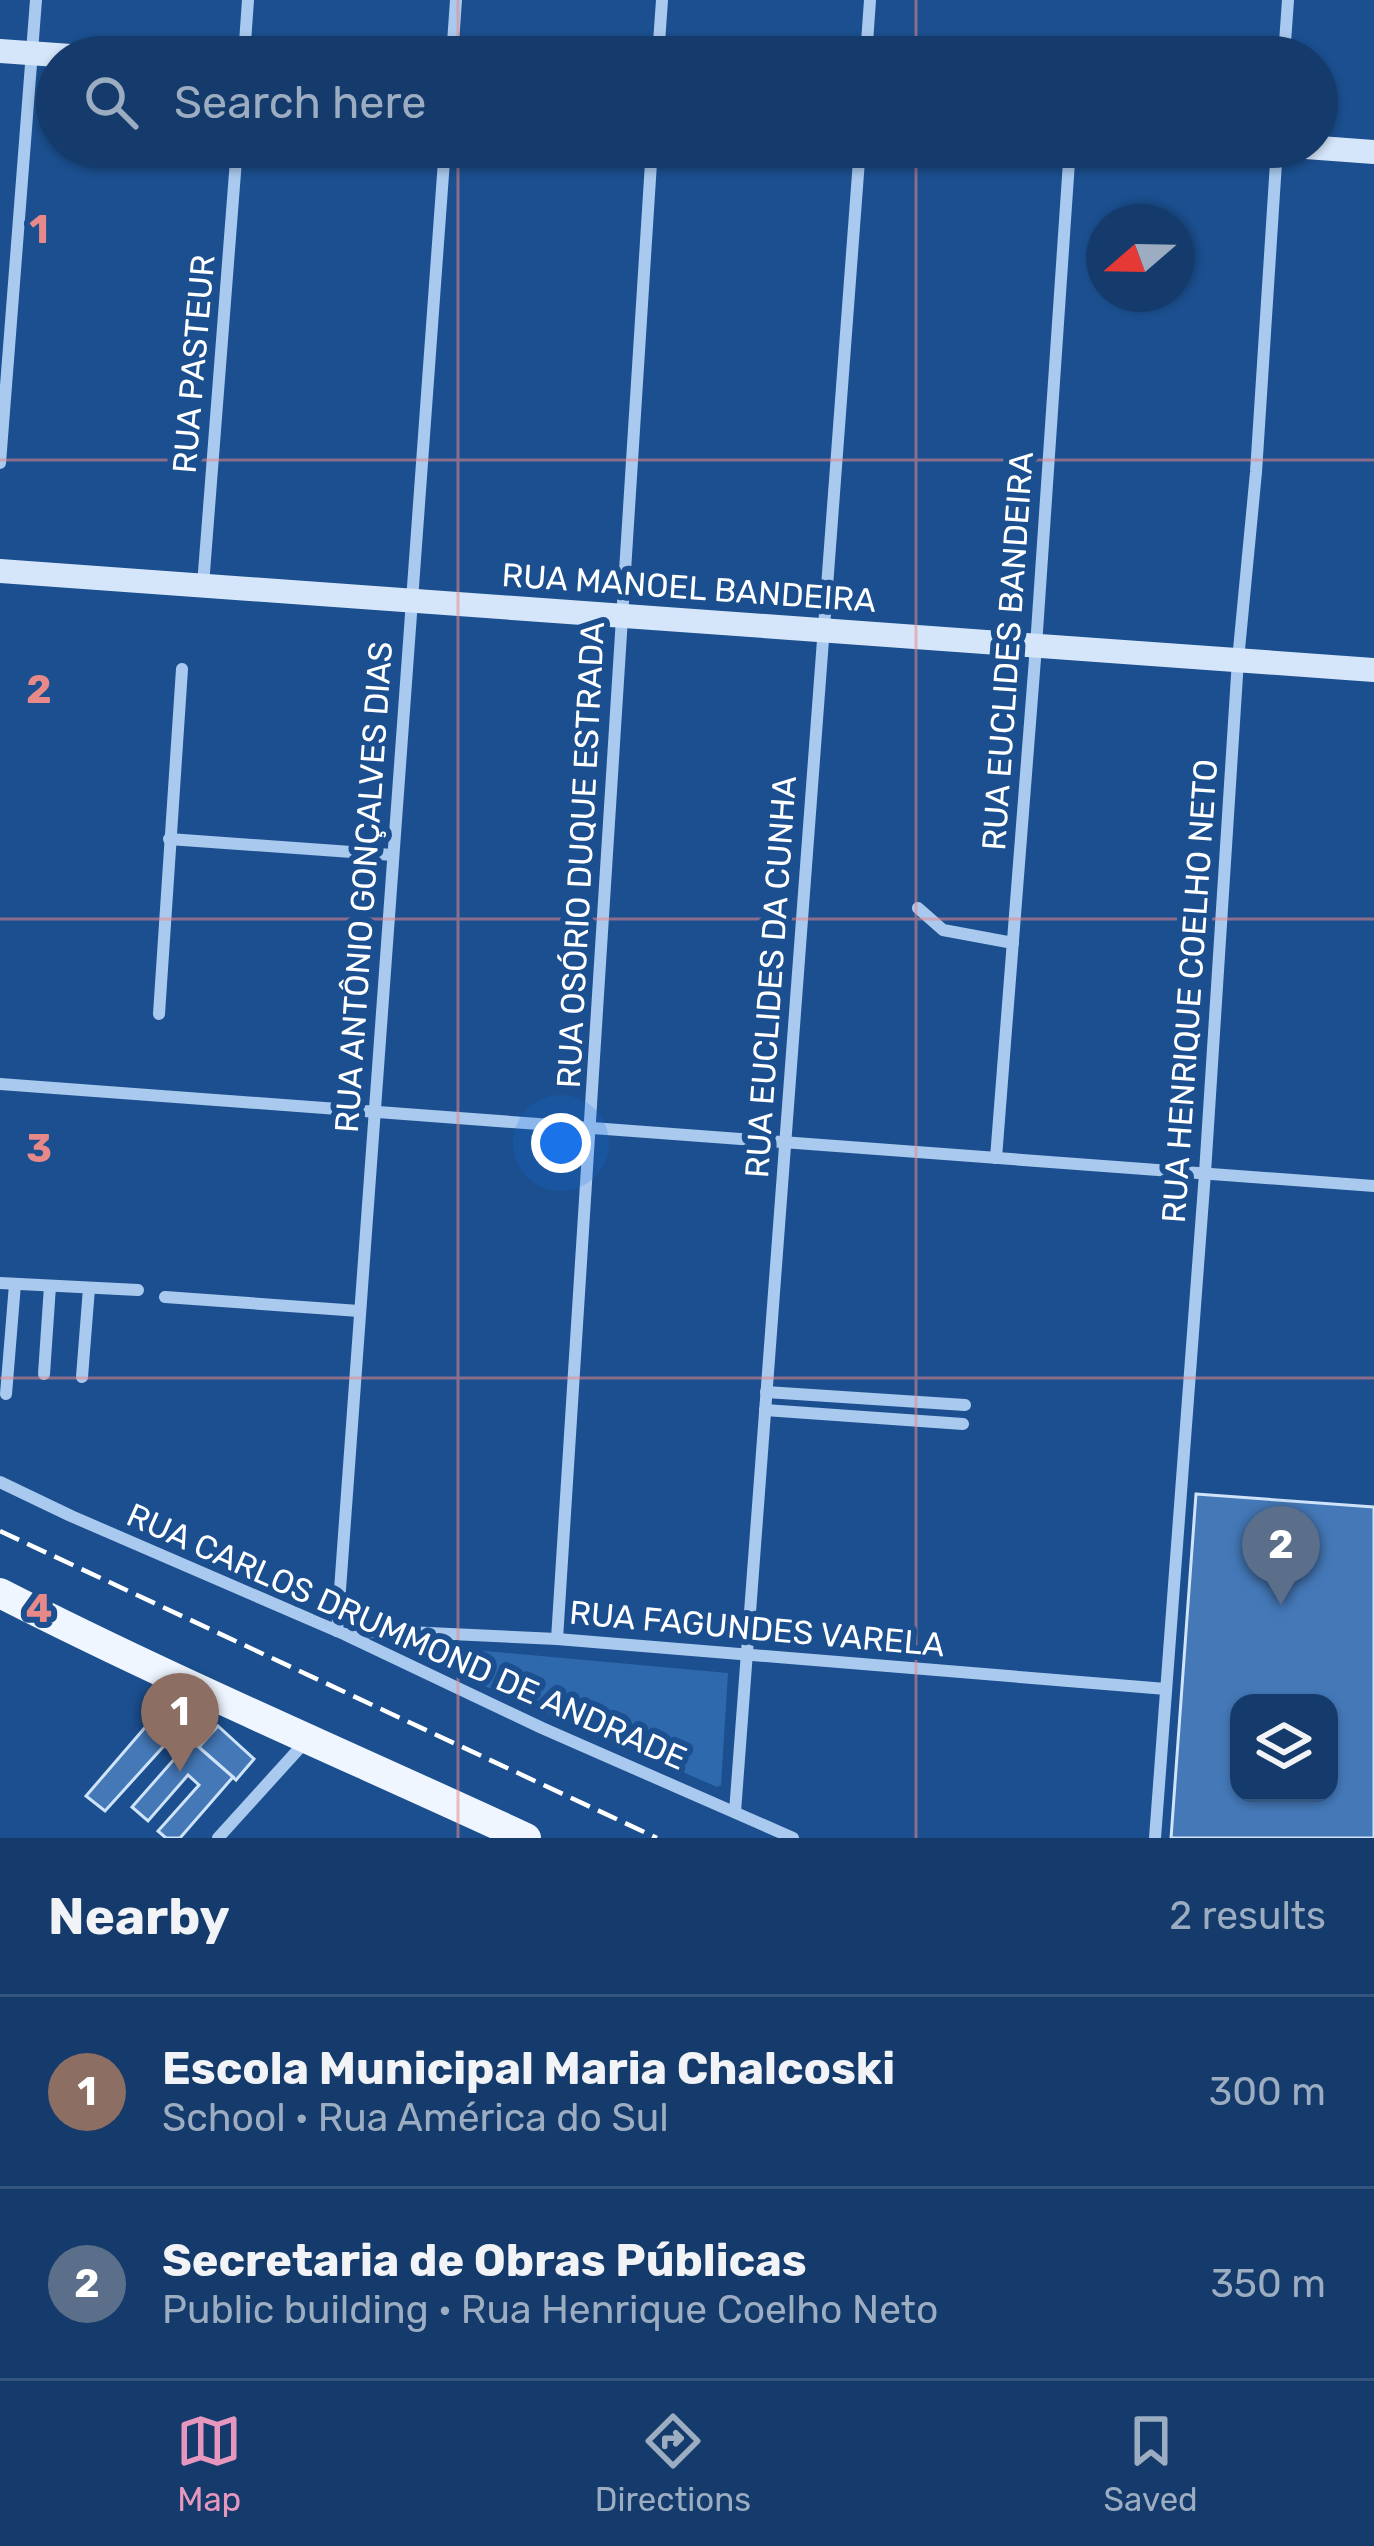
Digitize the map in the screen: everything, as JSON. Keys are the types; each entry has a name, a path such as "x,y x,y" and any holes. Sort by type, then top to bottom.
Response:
{"main road":[{"path":"0,1593 125,1657 526,1838"}],"street":[{"path":"0,464 6,319 36,0"},
{"path":"245,36 248,0"},
{"path":"453,36 456,0"},
{"path":"659,36 662,0"},
{"path":"867,36 870,0"},
{"path":"1285,36 1288,0"},
{"path":"0,51 36,53"},
{"path":"1338,149 1374,152"},
{"name":"RUA PASTEUR","path":"202,586 235,168"},
{"name":"RUA ANTÔNIO GONÇALVES DIAS","path":"341,1633 359,1311 443,168"},
{"name":"RUA OSÓRIO DUQUE ESTRADA","path":"557,1639 651,168"},
{"name":"RUA EUCLIDES DA CUNHA","path":"734,1812 858,168"},
{"name":"RUA EUCLIDES BANDEIRA","path":"996,1158 1069,168"},
{"name":"RUA HENRIQUE COELHO NETO","path":"1155,1838 1276,168"},
{"name":"RUA MANOEL BANDEIRA","path":"0,571 1374,670"},
{"path":"159,1014 182,668"},
{"path":"169,839 393,855"},
{"path":"918,908 944,930 1013,944"},
{"path":"0,1084 1374,1186"},
{"path":"6,1394 7,1283 138,1290"},
{"path":"44,1374 50,1286"},
{"path":"82,1377 89,1288"},
{"path":"165,1297 359,1311"},
{"path":"766,1391 965,1405"},
{"path":"765,1410 962,1424"},
{"name":"RUA CARLOS DRUMMOND DE ANDRADE","path":"0,1482 793,1838"},
{"name":"RUA FAGUNDES VARELA","path":"341,1633 557,1639 1166,1689"},
{"path":"218,1838 309,1737"}],"shaded area":[{"path":"419,1645 728,1673 721,1785 416,1656 409,1649"}],"building":[{"path":"1196,1494 1374,1507 1374,1838 1171,1838"},
{"path":"161,1709 181,1727 105,1811 86,1796"},
{"path":"218,1726 254,1759 236,1780 199,1747"},
{"path":"178,1729 233,1777 180,1838 166,1838 158,1831 199,1785 188,1775 148,1821 132,1807 177,1756 164,1745"}],"railway":[{"path":"0,1531 657,1838"}],"place":[{"name":"Secretaria de Obras Públicas","path":"1281,1605"},
{"name":"Escola Municipal Maria Chalcoski","path":"180,1772"}]}
